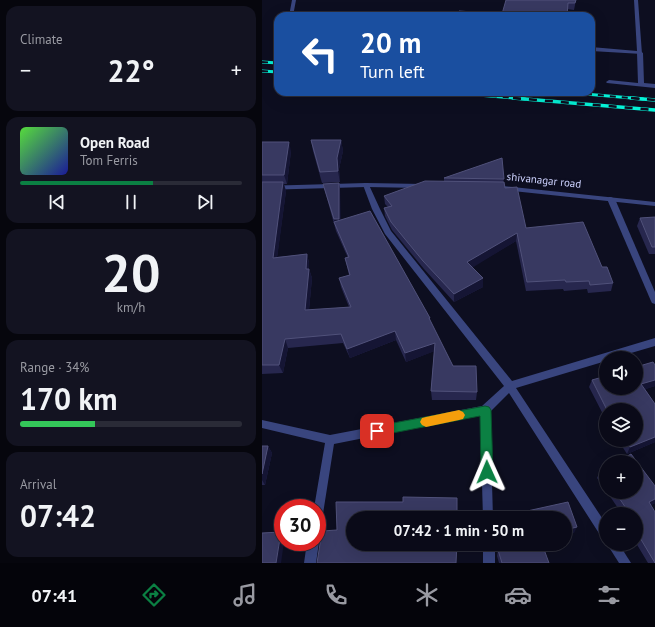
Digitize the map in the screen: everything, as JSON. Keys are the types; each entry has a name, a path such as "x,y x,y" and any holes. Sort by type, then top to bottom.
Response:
{"street":[{"path":"292,12 294,0"},
{"path":"636,0 641,85"},
{"path":"595,49 640,53"},
{"path":"610,82 655,86"},
{"path":"366,185 388,232 510,386 599,523"},
{"path":"262,188 366,185 427,186"},
{"name":"shivanagar road","path":"488,186 655,204"},
{"path":"611,199 655,301"},
{"path":"262,424 330,440 485,410 510,386 655,342"},
{"path":"485,410 488,511"},
{"path":"320,499 330,440"},
{"path":"310,563 312,551"},
{"path":"489,551 490,563"},
{"path":"617,551 625,563"}],"building":[{"path":"506,0 576,0 575,3 568,3 567,12 503,12"},
{"path":"311,140 341,140 337,158 338,171 320,172"},
{"path":"262,142 289,142 284,175 262,175"},
{"path":"502,158 504,179 444,178"},
{"path":"425,181 504,182 505,188 517,187 526,228 583,222 602,267 607,267 613,283 590,285 589,281 566,282 565,280 527,282 517,233 467,262 483,278 454,294 423,261 391,222 384,208 392,206 384,196"},
{"path":"262,182 283,182 273,258 307,254 306,269 309,269 305,310 351,307 339,278 350,275 345,258 349,257 334,222 370,211 430,318 453,366 476,366 477,392 431,391 435,343 405,353 395,331 347,349 341,334 285,339 279,365 262,365"},
{"path":"339,183 339,219 334,219 323,184"},
{"path":"655,217 655,247 652,247 640,218"},
{"path":"653,362 655,365 655,380 643,383 643,365"},
{"path":"599,378 599,394 592,380"},
{"path":"643,387 655,404 655,437 643,442 643,403 604,403 600,395 643,395"},
{"path":"262,446 268,446 262,474"},
{"path":"643,470 655,486 655,499 649,502 655,512 655,563 643,543 643,507 625,507 620,499 643,499"},
{"path":"403,497 457,498 457,511 346,511 346,551 457,551 456,563 317,563 319,551 326,551 326,531 337,530 336,502 403,502"},
{"path":"568,502 571,511 527,511"},
{"path":"572,513 577,527 572,528"},
{"path":"274,532 274,551 278,551 276,563 262,563 262,533"},
{"path":"498,551 545,551 549,563 502,563"}],"railway":[{"path":"262,62 274,63"},
{"path":"262,71 274,72"},
{"path":"595,95 643,99"},
{"path":"490,96 525,99"},
{"path":"513,98 655,110"},
{"path":"631,98 643,99"},
{"path":"643,99 655,100"}],"slow traffic":[{"path":"426,422 459,415"}],"route":[{"path":"377,431 485,410 487,472"}]}
